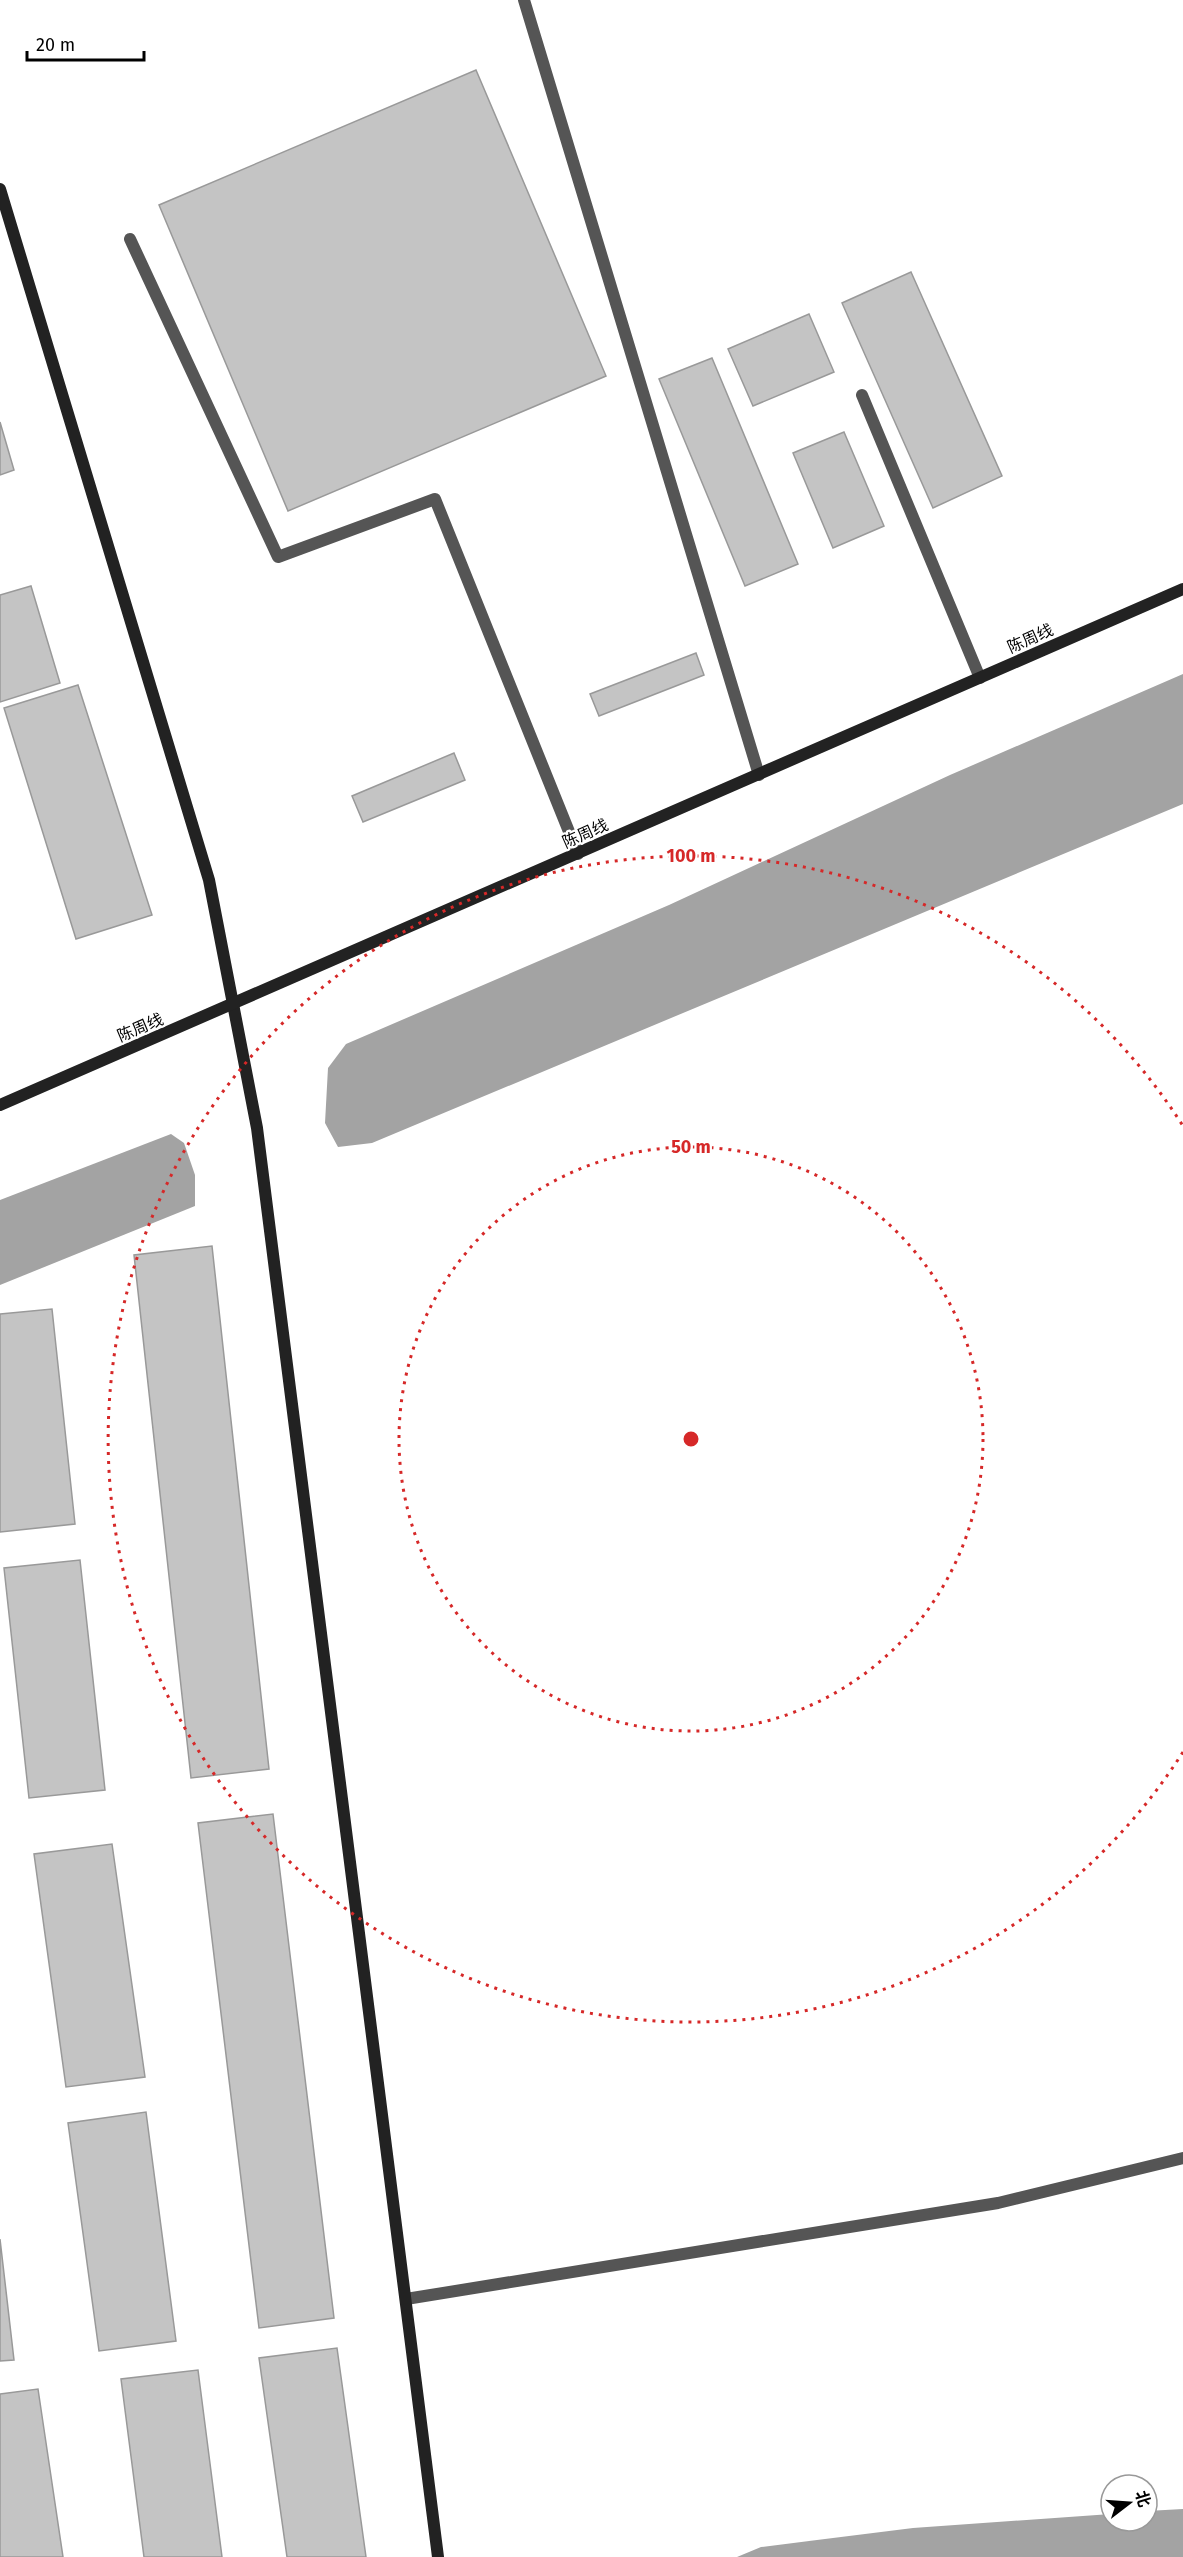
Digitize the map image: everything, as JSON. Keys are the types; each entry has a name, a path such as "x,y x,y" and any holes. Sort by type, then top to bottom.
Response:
{"street":[{"path":"524,0 759,774"},
{"path":"0,189 208,880 257,1128 438,2557"},
{"path":"130,239 278,557 435,499 578,854"},
{"path":"862,395 980,678"},
{"name":"陈周线","path":"0,1105 1183,589"},
{"path":"406,2299 998,2203 1183,2158"}],"shaded area":[{"path":"1183,674 1183,804 372,1143 338,1147 325,1123 328,1068 346,1044 669,905 950,775"},
{"path":"171,1134 184,1143 195,1175 195,1206 0,1285 0,1200"},
{"path":"1183,2509 1183,2557 737,2557 761,2547 913,2528 1099,2515 1099,2533 1159,2533 1159,2510"}],"building":[{"path":"476,70 606,376 288,511 159,205"},
{"path":"911,272 1002,476 933,508 842,303"},
{"path":"809,314 834,372 753,406 728,349"},
{"path":"712,358 798,564 745,586 659,379"},
{"path":"0,422 14,470 0,475"},
{"path":"844,432 884,526 833,548 793,453"},
{"path":"31,586 60,683 0,702 0,595"},
{"path":"696,653 704,675 599,716 590,694"},
{"path":"78,685 152,915 76,939 4,708"},
{"path":"454,753 465,780 363,822 352,796"},
{"path":"212,1246 269,1769 191,1778 134,1255"},
{"path":"52,1309 75,1524 0,1532 0,1314"},
{"path":"80,1560 105,1790 29,1798 4,1568"},
{"path":"273,1814 334,2318 259,2328 198,1823"},
{"path":"112,1844 145,2077 66,2087 34,1854"},
{"path":"146,2112 176,2341 99,2351 68,2123"},
{"path":"0,2239 14,2360 0,2361"},
{"path":"337,2348 366,2557 287,2557 259,2358"},
{"path":"198,2370 222,2557 144,2557 121,2379"},
{"path":"38,2389 63,2557 0,2557 0,2394"}]}
